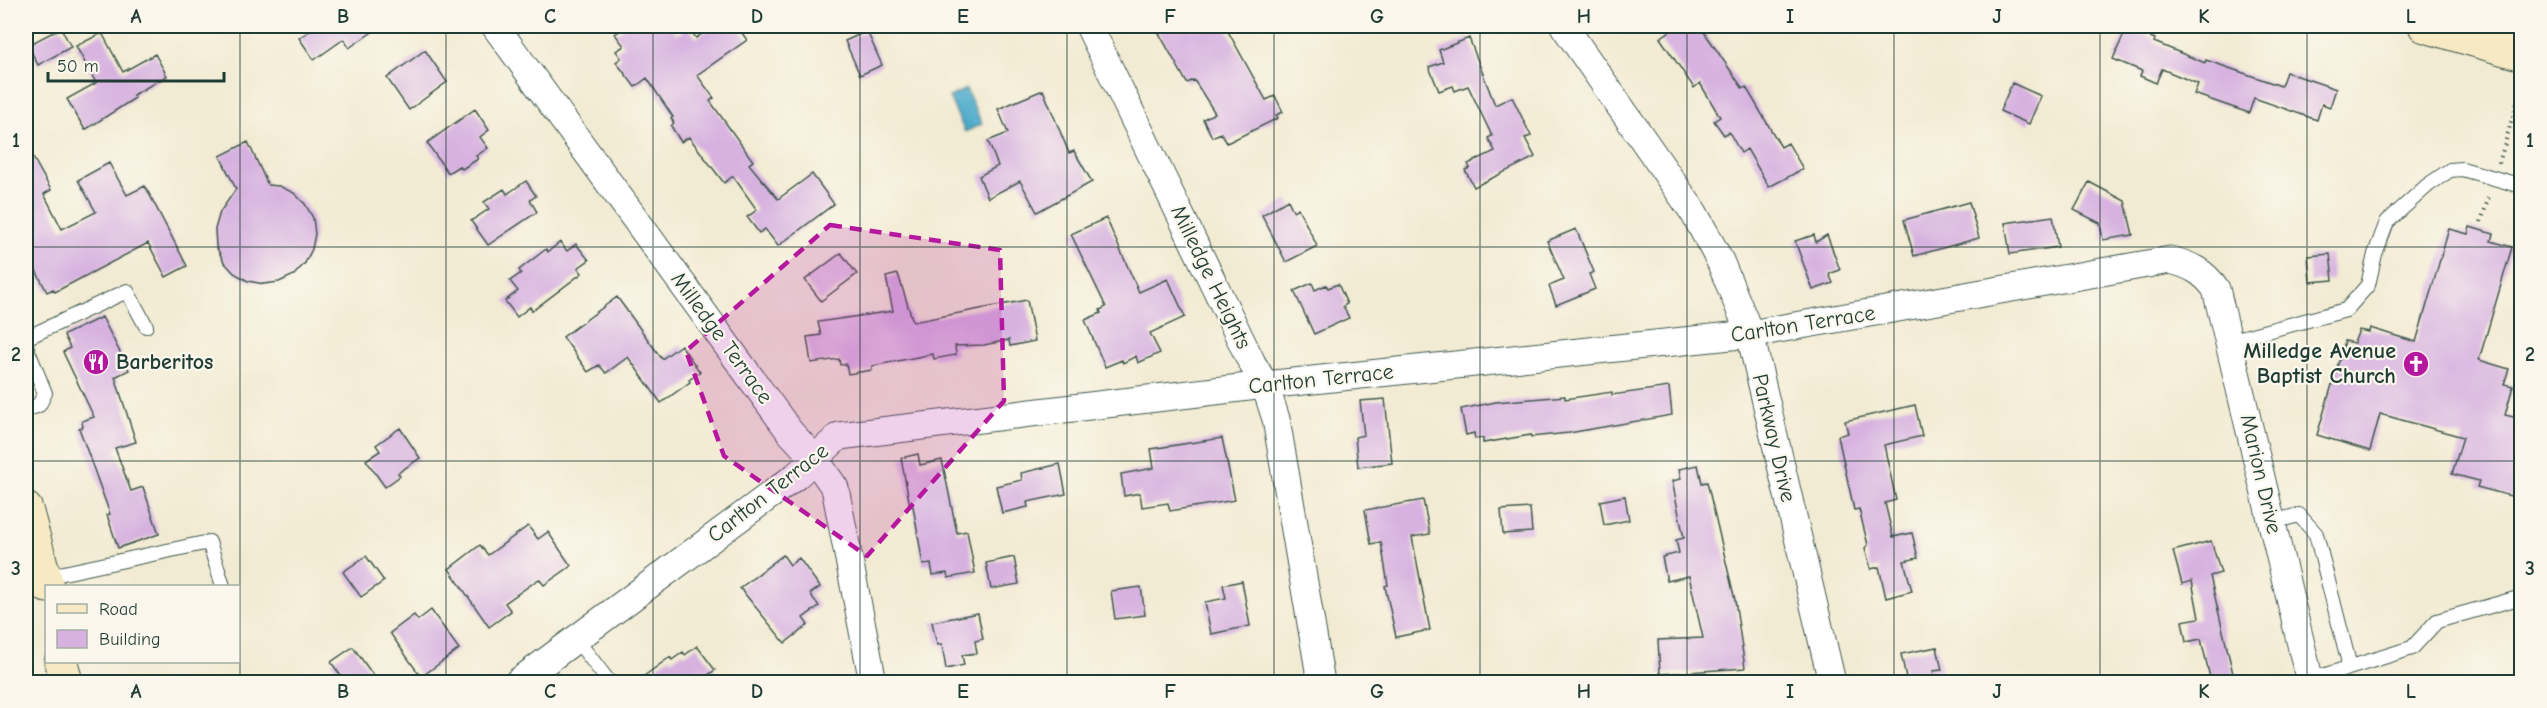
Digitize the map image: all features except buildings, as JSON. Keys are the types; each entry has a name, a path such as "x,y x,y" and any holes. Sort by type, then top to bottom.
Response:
{"main road":[{"path":"2425,26 2470,31 2522,54"},
{"path":"26,509 46,582"},
{"path":"62,663 66,682"}],"street":[{"name":"Milledge Terrace","path":"495,26 790,432 815,459 835,488 873,682"},
{"name":"Milledge Heights","path":"1089,26 1252,363 1265,385 1276,419 1321,682"},
{"name":"Parkway Drive","path":"1564,26 1694,213 1720,261 1750,334 1832,682"},
{"name":"Carlton Terrace","path":"518,682 796,476 839,436 1265,385 1750,334 2170,260 2200,271"},
{"name":"Marion Drive","path":"2200,271 2216,289 2310,681"}],"lane":[{"path":"2229,341 2346,310 2368,285 2375,254 2387,222 2428,185 2450,170 2462,169 2522,186"},
{"path":"26,338 127,291 146,326"},
{"path":"26,346 45,393 39,405 26,410"},
{"path":"2272,522 2299,515 2316,534 2350,667"},
{"path":"46,582 209,542 223,585"},
{"path":"2310,681 2412,648 2437,621 2522,597"},
{"path":"576,639 609,682"}],"path":[{"path":"2497,170 2522,86"},
{"path":"2481,222 2492,186"}],"highlighted area":[{"path":"830,225 1000,250 1004,401 867,556 724,456 686,351"}],"water":[{"path":"966,89 982,124 965,132 949,97"}],"place":[{"name":"Barberitos","path":"96,362"},
{"name":"Milledge Avenue Baptist Church","path":"2416,364"}]}
